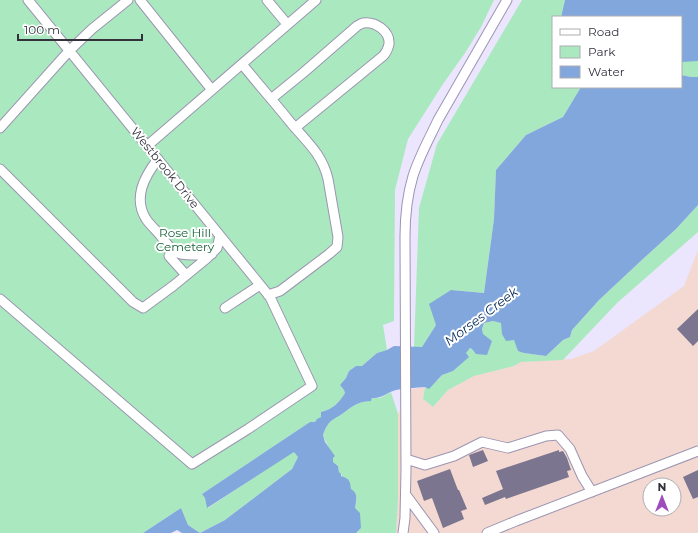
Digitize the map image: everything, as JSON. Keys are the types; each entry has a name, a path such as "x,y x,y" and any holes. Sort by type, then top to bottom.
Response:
{"lane":[{"name":"Westbrook Drive","path":"0,299 192,464 312,386 270,297 28,0"},
{"path":"0,128 92,29 128,0"},
{"path":"140,0 212,90"},
{"path":"267,0 287,24"},
{"path":"147,146 316,0"},
{"path":"403,533 406,495 404,237 408,197 420,157 438,120 506,0"},
{"path":"271,99 357,26 363,23 371,23 384,31 388,38 389,44 383,56 295,128"},
{"path":"242,64 317,153 324,166 329,185 338,237 336,246 329,254 280,291 268,295"},
{"path":"158,159 144,179 140,194 142,209 147,220 170,248 180,254 212,254"},
{"path":"0,169 133,302 143,308 186,276 212,254 217,248 220,236"},
{"path":"175,251 169,256 186,276"},
{"path":"225,308 260,285"},
{"path":"406,459 425,465 454,456 482,442 508,448 546,436 558,435 570,449 582,476 592,492"},
{"path":"487,533 698,451"},
{"path":"406,495 434,533"}],"shaded area":[{"path":"698,250 698,533 396,533 398,498 398,414 412,389 425,387 423,399 433,407 448,390 474,376 514,366 521,362 571,359 594,351 684,286"}],"green space":[{"name":"Rose Hill Cemetery","path":"0,0 494,0 481,27 465,53 443,84 408,139 395,190 394,321 383,325 387,350 377,353 362,366 356,366 349,371 346,378 340,385 345,393 343,397 338,403 321,412 321,417 315,422 310,422 202,494 208,508 294,451 298,457 292,469 225,520 200,533 188,525 181,508 143,533 0,533"},
{"path":"522,0 565,0 561,16 552,16 552,88 580,88 563,117 526,135 496,170 494,219 484,293 451,290 436,325 422,347 414,347 419,208 437,144"},
{"path":"682,61 698,61 698,77 682,75"},
{"path":"698,205 698,232 617,303 563,360 521,362 514,366 474,376 448,390 433,407 423,399 425,387 438,380 442,375 453,371 468,357 465,354 470,348 472,349 483,334 482,329 484,323 493,321 502,323 502,334 514,340 524,353 546,356 563,340 570,337 572,330 599,300 676,229"},
{"path":"391,392 398,414 398,498 396,533 356,533 361,528 355,508 357,498 350,485 339,472 338,466 333,462 331,451 323,435 330,422 358,403 371,401 372,398 380,398"}],"water":[{"path":"565,0 698,0 698,61 682,62 682,16 561,16"},
{"name":"Morses Creek","path":"682,75 698,77 698,205 676,229 599,300 572,330 570,337 563,340 546,356 518,351 514,340 506,341 502,334 501,323 493,321 484,323 482,329 483,334 492,341 487,355 476,354 470,348 466,353 469,357 453,371 442,375 429,389 425,387 403,389 372,398 371,401 362,402 355,405 330,422 323,435 325,442 335,456 333,458 333,462 338,466 341,476 349,481 351,489 356,495 355,508 360,513 361,528 356,533 200,533 225,520 292,469 298,457 294,452 207,508 205,498 202,494 310,422 315,422 321,417 321,412 332,407 340,400 345,393 340,385 346,378 349,371 356,366 362,366 377,353 394,346 422,347 436,325 429,304 451,290 484,293 494,219 496,170 526,135 563,117 580,88 682,88"},
{"path":"181,508 188,525 200,533 182,533 177,530 171,533 143,533"}],"building":[{"path":"698,309 698,341 693,346 677,329"},
{"path":"483,450 488,461 473,467 469,455"},
{"path":"559,450 559,452 563,451 567,458 571,470 567,471 569,477 506,499 505,497 485,505 482,498 503,489 496,471"},
{"path":"450,469 467,509 461,511 464,519 443,528 432,498 424,501 417,481"},
{"path":"698,470 698,497 693,499 683,477"}]}
